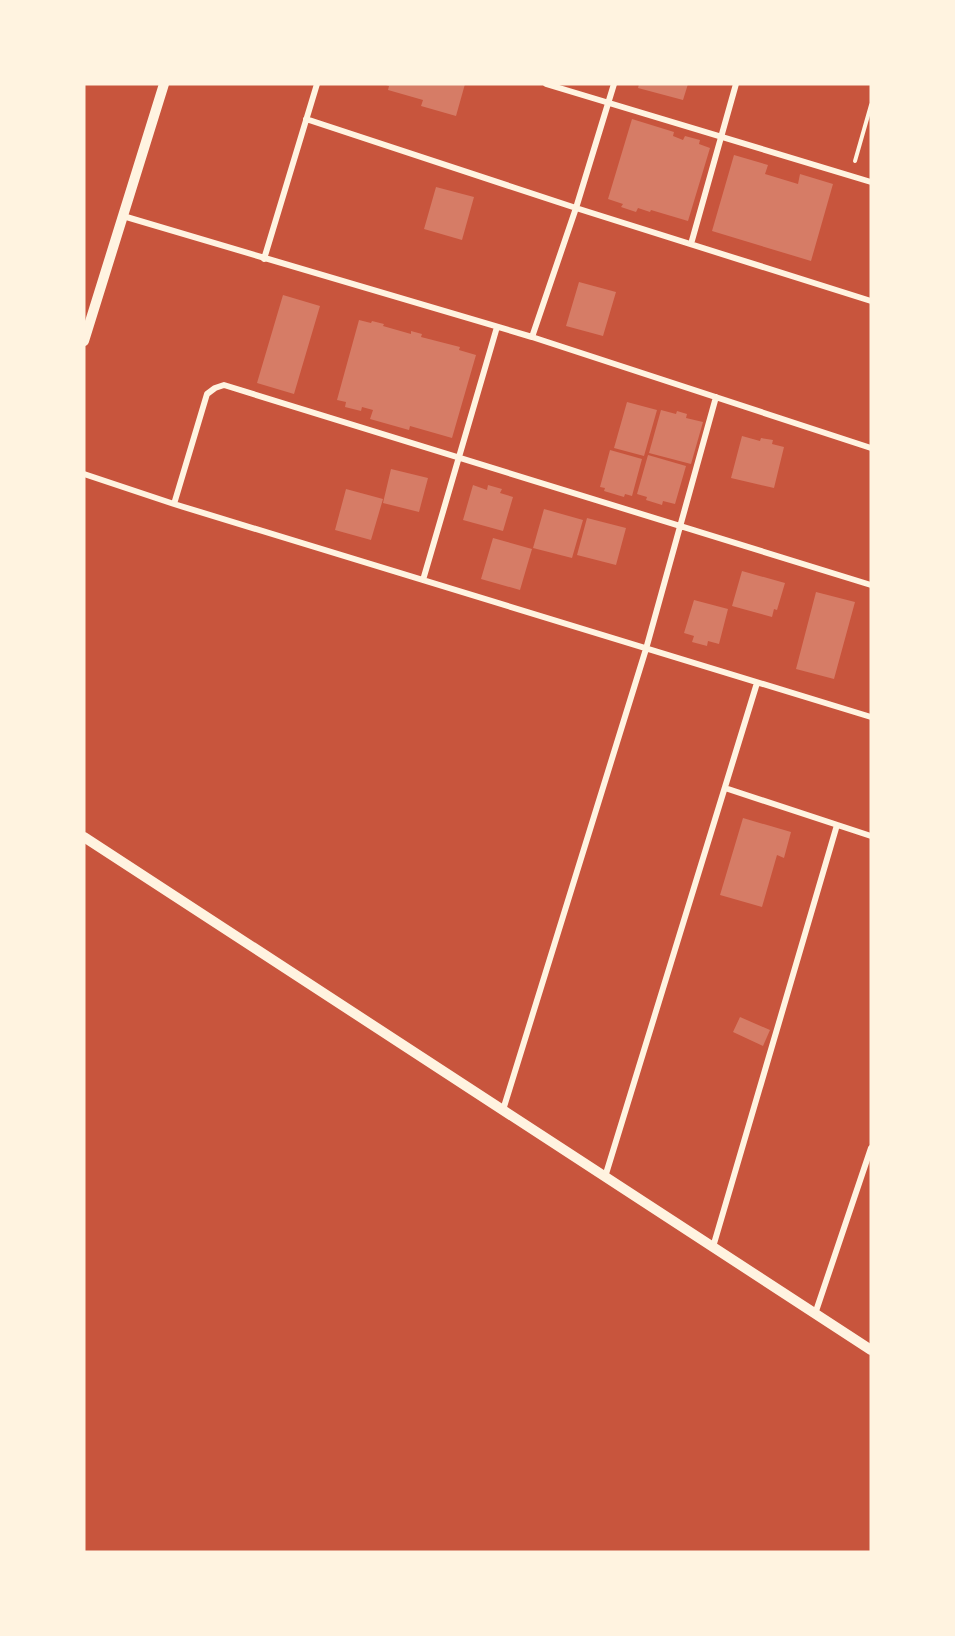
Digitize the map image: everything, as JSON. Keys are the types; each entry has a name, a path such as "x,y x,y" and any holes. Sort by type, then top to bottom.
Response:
{"street":[{"path":"84,341 164,84"},
{"path":"264,259 317,84"},
{"path":"546,84 871,182"},
{"path":"532,337 576,208 614,84"},
{"path":"691,244 736,84"},
{"path":"306,119 576,208 871,301"},
{"path":"123,216 532,337 871,448"},
{"path":"423,580 497,327"},
{"path":"174,504 207,394 215,387 224,385 871,585"},
{"path":"503,1110 646,649 717,396"},
{"path":"84,474 174,504 871,717"},
{"path":"605,1177 757,683"},
{"path":"725,788 871,836"},
{"path":"712,1247 837,825"},
{"path":"84,837 871,1350"},
{"path":"815,1314 871,1149"}],"path":[{"path":"850,176 871,105"}],"building":[{"path":"383,84 465,84 456,116 421,106 423,100 388,90 389,86"},
{"path":"639,84 688,84 683,100 638,88"},
{"path":"632,119 674,132 673,136 683,140 685,136 700,140 699,144 710,148 688,221 651,210 650,212 638,208 636,212 608,199"},
{"path":"734,155 768,165 765,174 798,184 800,174 833,184 811,261 712,231"},
{"path":"436,187 474,197 462,240 424,229"},
{"path":"579,282 616,292 603,336 566,326"},
{"path":"283,295 320,306 294,394 257,383"},
{"path":"359,320 384,324 383,326 411,334 411,331 422,334 421,337 460,347 459,350 476,355 452,438 410,426 409,430 370,419 373,410 362,407 361,411 345,407 346,402 337,400"},
{"path":"627,402 657,410 644,456 614,448"},
{"path":"661,410 676,414 677,411 687,414 686,418 703,422 691,464 649,453"},
{"path":"742,436 760,441 761,438 773,440 772,444 784,447 774,488 731,478"},
{"path":"610,450 642,459 632,496 625,494 624,497 604,491 605,488 600,487"},
{"path":"648,455 686,466 675,504 663,501 662,505 646,500 647,497 637,494"},
{"path":"391,469 428,478 419,512 383,503"},
{"path":"473,485 487,490 488,485 502,489 500,493 513,497 503,531 463,520"},
{"path":"346,489 383,499 371,540 335,530"},
{"path":"544,509 583,520 572,558 533,548"},
{"path":"587,518 626,528 616,565 577,555"},
{"path":"493,538 532,549 520,590 481,579"},
{"path":"742,571 785,583 777,610 774,609 772,617 732,606"},
{"path":"816,592 855,602 834,679 796,669"},
{"path":"694,600 728,609 719,644 708,641 707,646 692,642 694,636 684,633"},
{"path":"743,818 791,832 784,858 777,855 762,907 720,895"},
{"path":"740,1017 770,1030 763,1046 733,1032"}]}
